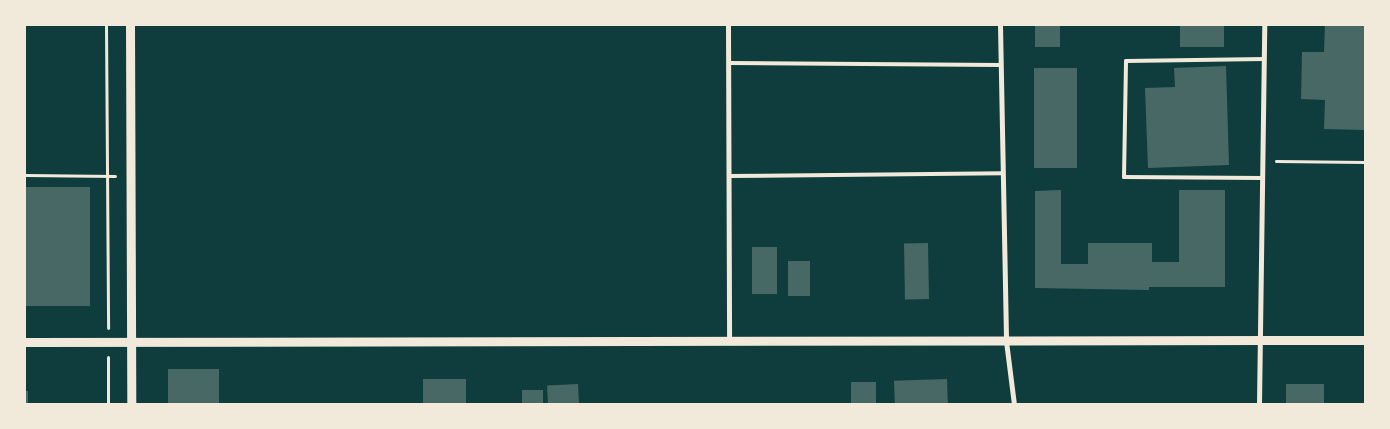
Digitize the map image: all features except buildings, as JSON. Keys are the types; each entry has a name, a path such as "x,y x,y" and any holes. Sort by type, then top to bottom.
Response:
{"street":[{"path":"130,25 131,404"},
{"path":"728,25 729,342"},
{"path":"1000,25 1006,341 1014,404"},
{"path":"1259,404 1264,25"},
{"path":"25,342 1365,340"}],"lane":[{"path":"1262,178 1124,177 1126,61 1264,59"},
{"path":"728,63 1001,65"},
{"path":"729,176 1003,173"}],"path":[{"path":"106,25 108,404"},
{"path":"1262,161 1365,162"},
{"path":"25,175 131,176"}]}
